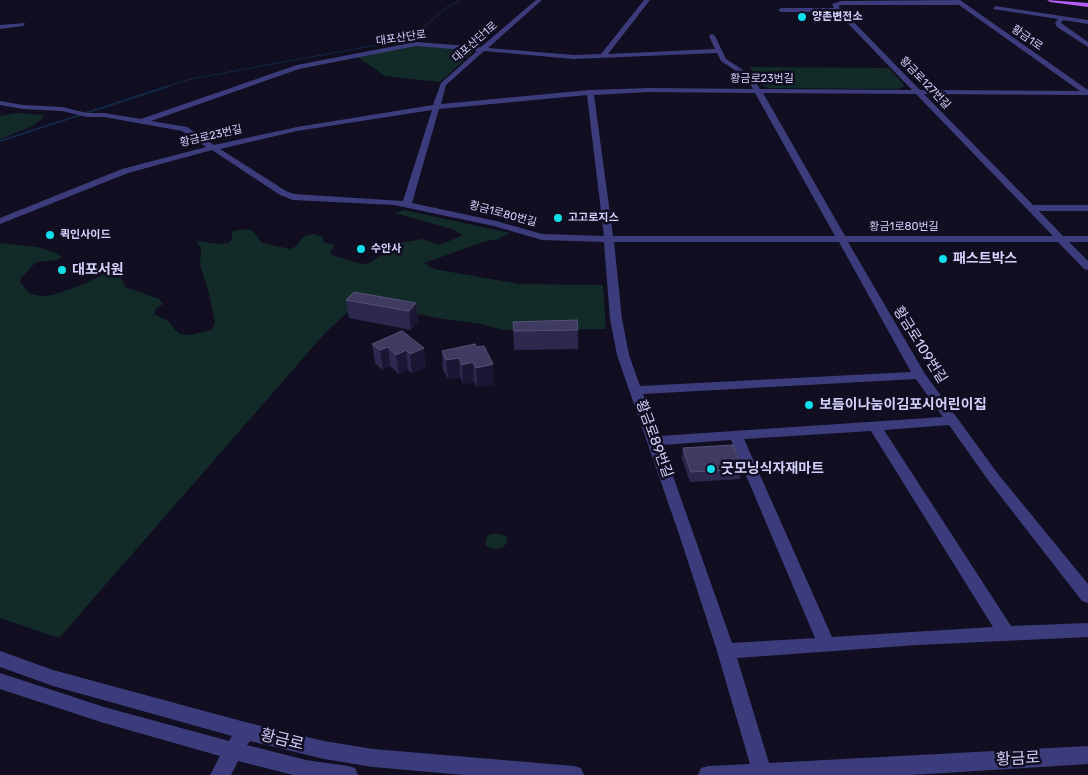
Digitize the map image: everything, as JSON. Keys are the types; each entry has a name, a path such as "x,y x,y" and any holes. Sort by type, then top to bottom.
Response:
{"main road":[{"path":"1050,0 1088,3"},
{"path":"1061,0 1088,3"},
{"path":"1071,0 1088,3"},
{"path":"1081,0 1088,3"}],"street":[{"name":"대포산단1로","path":"436,106 444,82 539,0"},
{"path":"603,56 644,1"},
{"path":"838,10 834,5 839,3 958,2"},
{"name":"황금1로","path":"958,2 1088,93"},
{"path":"995,8 1088,22"},
{"path":"781,10 838,10"},
{"name":"황금로127번길","path":"838,10 1088,267"},
{"path":"1062,18 1058,23 1059,26 1088,45"},
{"path":"0,27 23,24"},
{"path":"712,36 718,51"},
{"name":"대포산단로","path":"141,122 292,68 416,44 574,57 718,51"},
{"name":"황금로109번길","path":"718,51 723,60 748,75 920,375 999,484 1088,596"},
{"name":"황금로23번길","path":"0,221 125,171 213,146 349,119 436,106 590,92 918,91 1088,93"},
{"name":"황금로89번길","path":"590,92 600,182 610,239 619,336 623,355 655,441 726,650 762,774"},
{"name":"황금1로80번길","path":"0,103 23,107 62,109 184,129 283,193 293,197 378,200 407,204 496,224 542,237 610,239 1088,239"},
{"path":"407,204 436,106"},
{"path":"167,126 160,120 168,112"},
{"path":"1031,208 1088,208"},
{"path":"637,390 920,375"},
{"path":"655,441 952,421"},
{"path":"875,427 1006,633"},
{"path":"736,436 826,643"},
{"path":"726,650 1006,633 1088,630"},
{"name":"황금로","path":"0,659 54,678 245,731 324,750 373,758 574,775"},
{"name":"황금로","path":"0,681 104,715 233,751 306,769 348,775"},
{"path":"220,775 245,731"},
{"name":"황금로","path":"708,775 762,774 1088,755"}],"green space":[{"path":"412,45 474,51 440,82 385,76 356,56"},
{"path":"750,67 889,68 905,86 898,89 769,88 759,84"},
{"path":"19,113 44,115 41,120 30,127 0,139 0,116"},
{"path":"404,210 510,233 496,240 489,240 424,263 434,269 519,284 603,285 606,329 503,330 481,324 437,318 360,301 325,333 59,638 0,618 0,243 37,247 62,257 57,260 36,262 21,278 20,282 31,294 41,296 53,295 84,284 112,270 120,275 125,287 159,299 163,304 156,308 154,314 168,321 179,334 190,335 211,330 215,323 200,264 201,249 197,241 217,244 228,243 233,239 231,233 233,231 248,229 253,231 262,243 290,249 295,247 304,236 313,234 323,237 323,242 333,245 334,247 330,252 332,255 361,264 370,263 399,243 423,239 440,245 463,235 452,229 395,213"},
{"path":"494,533 506,536 507,543 502,548 493,549 486,546 487,536"}],"building":[{"path":"354,292 416,303 409,311 346,300"},
{"path":"577,320 578,330 514,331 513,322"},
{"path":"402,331 424,348 410,354 406,350 396,355 388,347 380,350 372,344"},
{"path":"475,344 477,347 484,346 493,364 476,368 473,362 462,365 459,358 446,360 442,351"},
{"path":"733,445 742,469 691,472 683,448"}],"waterway":[{"path":"165,87 191,79 393,42 416,34 446,8 461,0"},
{"path":"0,141 169,86"}],"place":[{"name":"양촌변전소","path":"802,17"},
{"name":"고고로지스","path":"558,218"},
{"name":"퀵인사이드","path":"50,235"},
{"name":"수안사","path":"361,249"},
{"name":"패스트박스","path":"943,259"},
{"name":"대포서원","path":"62,270"},
{"name":"보듬이나눔이김포시어린이집","path":"809,405"},
{"name":"굿모닝식자재마트","path":"711,469"}]}
